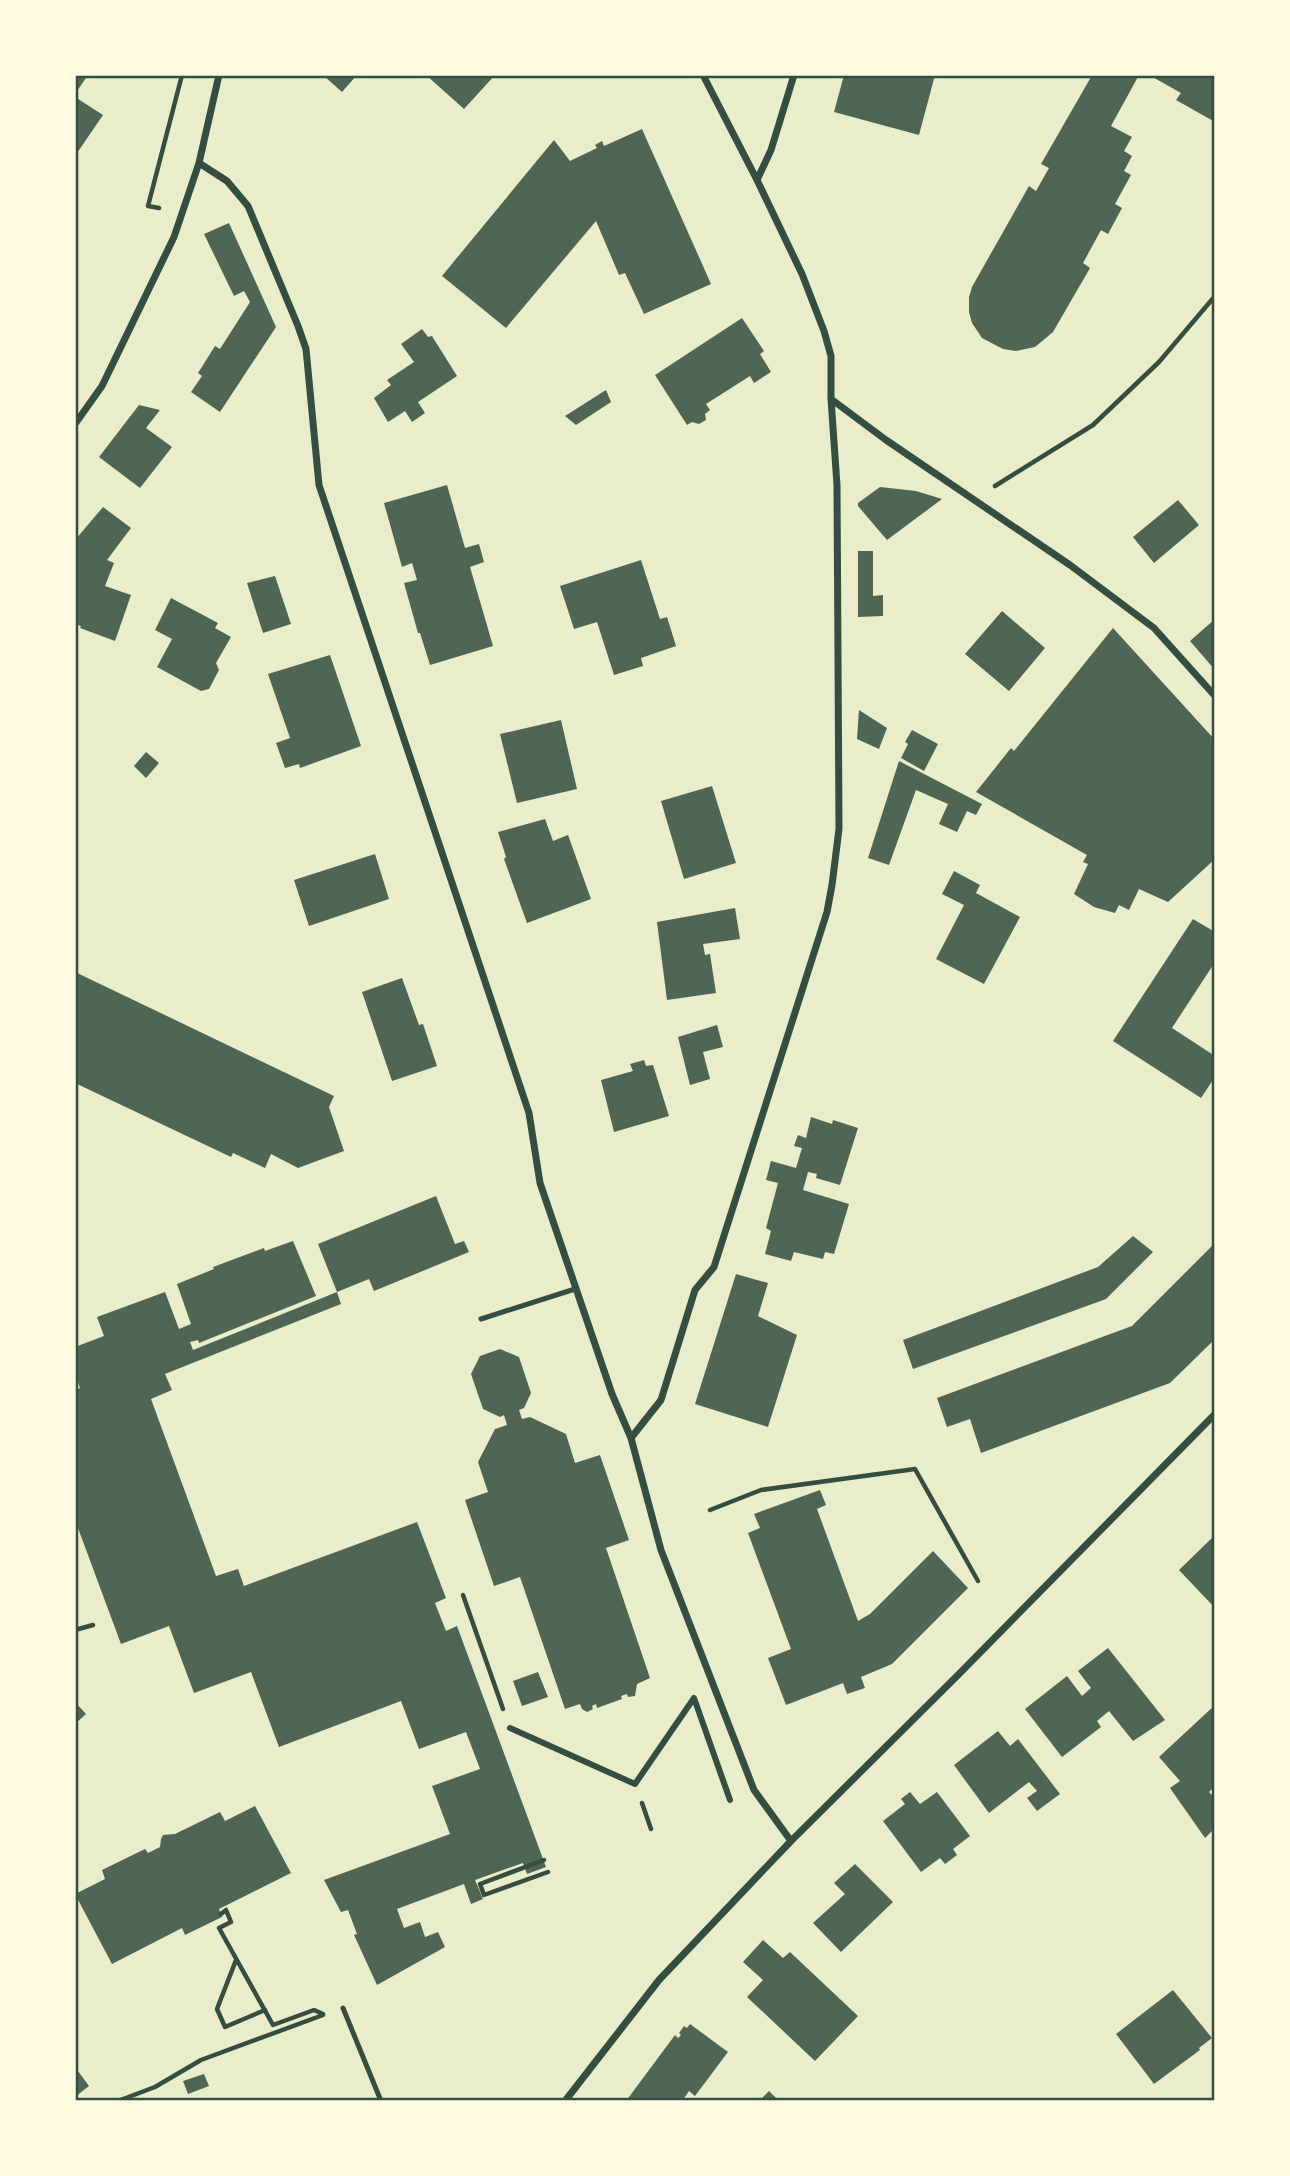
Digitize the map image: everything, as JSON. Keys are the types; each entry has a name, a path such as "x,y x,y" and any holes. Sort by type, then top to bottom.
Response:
{"street":[{"path":"75,425 102,386 174,237 199,163 219,75"},
{"path":"631,1438 661,1400 695,1290 714,1268 827,912 839,829 837,485 831,356 802,274 704,75"},
{"path":"757,180 771,150 794,75"},
{"path":"199,163 227,181 248,206 299,326 306,349 319,485 529,1113 540,1183 612,1394 631,1438 661,1550 754,1790 791,1841"},
{"path":"831,399 886,440 1070,565 1154,628 1215,696"},
{"path":"565,2101 659,1980 791,1841 1215,1414"},
{"path":"510,1728 635,1784 694,1698 730,1800"}],"lane":[{"path":"481,1319 575,1289"},
{"path":"343,2008 382,2101"}],"path":[{"path":"182,75 148,206 183,214"},
{"path":"972,498 1013,476 1093,425 1159,362 1215,296"},
{"path":"710,1510 761,1490 915,1469 978,1581"},
{"path":"463,1595 510,1728"},
{"path":"75,1630 93,1625"},
{"path":"544,1860 480,1884 484,1895 548,1872"},
{"path":"221,1913 226,1910 231,1922 219,1928 273,2025 314,2010 324,2015"},
{"path":"236,1959 217,2009 225,2027 265,2010"},
{"path":"118,2101 155,2087 201,2060 343,2008"}],"building":[{"path":"75,75 88,75 75,94"},
{"path":"323,75 357,75 342,92"},
{"path":"426,75 495,75 464,109"},
{"path":"844,75 935,75 919,135 834,112"},
{"path":"1087,75 1139,75 1111,126 1132,137 1124,151 1132,156 1124,171 1131,175 1115,204 1122,208 1108,234 1101,230 1083,263 1090,268 1053,332 1035,347 1016,351 1003,349 982,338 972,323 969,297 972,287 1029,186 1036,191 1049,168 1041,164 1091,77"},
{"path":"1149,75 1215,75 1215,122 1176,100 1181,93"},
{"path":"75,97 103,115 75,156"},
{"path":"642,129 711,284 644,314 625,273 619,275 596,221 506,328 442,276 554,140 570,161 597,148 595,145 602,141 604,146"},
{"path":"229,223 276,327 220,412 191,392 202,376 198,373 215,346 220,349 250,302 244,291 234,296 204,234"},
{"path":"742,318 764,351 760,354 771,372 754,383 750,376 706,404 710,410 705,414 706,420 687,425 655,375"},
{"path":"422,329 428,337 432,336 457,376 418,402 425,413 412,422 405,411 388,422 374,398 391,385 387,380 414,362 401,344"},
{"path":"606,390 611,402 576,425 565,416"},
{"path":"139,405 160,410 146,428 172,447 140,488 99,457"},
{"path":"447,485 465,548 479,544 484,562 470,567 493,646 430,665 404,583 417,580 412,563 402,567 384,503"},
{"path":"880,487 916,491 942,499 887,540 858,506 858,503"},
{"path":"1178,500 1199,525 1154,563 1133,537"},
{"path":"103,507 131,528 107,560 114,563 105,586 131,595 115,641 75,624 75,540"},
{"path":"858,551 873,551 873,596 883,595 883,616 858,617"},
{"path":"641,560 660,619 667,617 676,646 641,658 643,666 614,675 597,622 574,629 560,586"},
{"path":"275,576 291,624 263,633 247,583"},
{"path":"171,598 218,623 215,628 231,637 216,663 219,670 209,689 201,691 157,667 172,639 155,630"},
{"path":"1002,611 1045,648 1009,691 965,654"},
{"path":"1215,619 1215,670 1190,641"},
{"path":"1113,628 1215,740 1215,859 1168,902 1139,889 1129,910 1119,905 1115,913 1094,907 1074,894 1088,864 1083,862 1087,855 976,792 1011,748 1014,751"},
{"path":"330,655 361,746 300,768 299,764 285,768 276,743 290,738 268,674"},
{"path":"859,710 887,728 879,749 857,739"},
{"path":"561,720 577,789 517,803 500,734"},
{"path":"912,730 938,744 924,771 901,758 908,744 905,742"},
{"path":"146,752 159,763 146,778 134,766"},
{"path":"899,761 982,804 976,815 967,811 957,832 939,824 948,804 916,790 889,865 868,858"},
{"path":"712,786 736,863 684,879 661,801"},
{"path":"545,819 553,841 568,835 591,899 527,923 504,859 506,857 498,832"},
{"path":"375,854 389,899 309,926 294,880"},
{"path":"954,871 980,885 976,893 1020,917 984,984 936,959 964,905 942,894"},
{"path":"735,908 740,939 703,944 705,955 710,954 716,993 667,1000 657,922"},
{"path":"1193,919 1215,932 1215,962 1172,1028 1215,1056 1215,1077 1201,1098 1113,1041"},
{"path":"75,972 334,1096 329,1107 344,1151 298,1168 271,1154 265,1168 233,1153 231,1157 75,1083"},
{"path":"402,978 419,1025 423,1024 437,1066 392,1081 362,992"},
{"path":"717,1025 723,1047 703,1052 710,1079 690,1085 678,1037"},
{"path":"644,1060 646,1066 653,1065 669,1116 614,1132 601,1080 633,1071 630,1064"},
{"path":"811,1117 858,1128 840,1185 816,1178 817,1174 808,1172 803,1190 849,1204 834,1254 825,1252 823,1259 794,1252 791,1261 765,1254 771,1231 766,1228 778,1183 766,1180 771,1161 796,1168 802,1148 794,1146 798,1135 806,1138"},
{"path":"436,1196 455,1244 464,1241 469,1252 374,1291 369,1279 337,1292 318,1244"},
{"path":"1133,1236 1153,1252 1106,1299 913,1369 903,1340 1098,1267"},
{"path":"293,1241 316,1296 199,1343 198,1340 190,1342 193,1350 337,1292 341,1304 165,1374 172,1390 151,1399 216,1576 238,1569 244,1586 417,1522 446,1598 435,1603 446,1631 457,1626 546,1867 527,1874 523,1863 475,1880 483,1899 471,1904 464,1884 397,1909 404,1928 420,1922 425,1937 438,1932 445,1947 377,1985 354,1935 357,1934 348,1910 341,1912 324,1880 450,1834 432,1786 480,1769 466,1732 419,1749 401,1701 279,1747 251,1672 194,1693 169,1626 121,1644 75,1520 75,1390 80,1388 75,1374 75,1347 104,1336 97,1317 165,1292 179,1329 191,1324 177,1284 264,1248 265,1251"},
{"path":"1215,1243 1215,1339 1170,1383 981,1453 970,1419 947,1427 937,1398 1132,1326"},
{"path":"736,1274 768,1283 758,1316 797,1335 768,1427 695,1404"},
{"path":"500,1349 519,1357 531,1393 524,1408 519,1410 522,1419 530,1417 566,1434 575,1463 600,1455 629,1540 606,1548 650,1678 637,1684 635,1696 628,1697 627,1694 621,1696 622,1699 597,1708 596,1704 587,1712 580,1704 565,1709 520,1577 494,1586 465,1500 488,1492 478,1462 495,1429 507,1425 504,1415 500,1417 483,1409 471,1374 480,1356"},
{"path":"820,1490 826,1505 817,1509 858,1621 870,1614 933,1551 968,1588 892,1664 861,1677 865,1688 847,1694 843,1683 786,1705 768,1658 791,1649 748,1533 760,1528 754,1514"},
{"path":"1215,1535 1215,1608 1179,1570"},
{"path":"1108,1648 1165,1720 1133,1741 1109,1711 1097,1721 1101,1727 1062,1757 1025,1709 1067,1676 1082,1696 1091,1688 1078,1671"},
{"path":"538,1672 548,1697 522,1706 513,1681"},
{"path":"75,1702 86,1714 75,1724"},
{"path":"1215,1705 1215,1786 1209,1792 1215,1798 1215,1828 1205,1838 1170,1788 1180,1781 1159,1757"},
{"path":"998,1731 1010,1746 1018,1739 1060,1794 1037,1811 1027,1798 1037,1791 1029,1782 989,1813 954,1765"},
{"path":"910,1792 920,1804 937,1792 970,1836 953,1849 957,1855 945,1864 940,1858 921,1872 883,1821 905,1804 901,1799"},
{"path":"255,1806 291,1873 219,1909 222,1917 185,1935 182,1928 112,1964 75,1894 105,1879 102,1870 145,1849 148,1853 160,1847 163,1835 175,1834 220,1812 225,1821"},
{"path":"855,1864 893,1902 841,1952 813,1923 845,1894 834,1883"},
{"path":"763,1940 783,1958 790,1952 858,2016 815,2061 747,1997 763,1980 743,1962"},
{"path":"1173,1990 1212,2038 1154,2084 1116,2034"},
{"path":"690,2024 728,2052 695,2096 689,2091 682,2101 626,2101 675,2035 678,2038 684,2026 687,2028"},
{"path":"75,2067 89,2086 75,2097"},
{"path":"204,2074 209,2086 188,2094 183,2081"},
{"path":"769,2091 779,2101 759,2101"}]}
